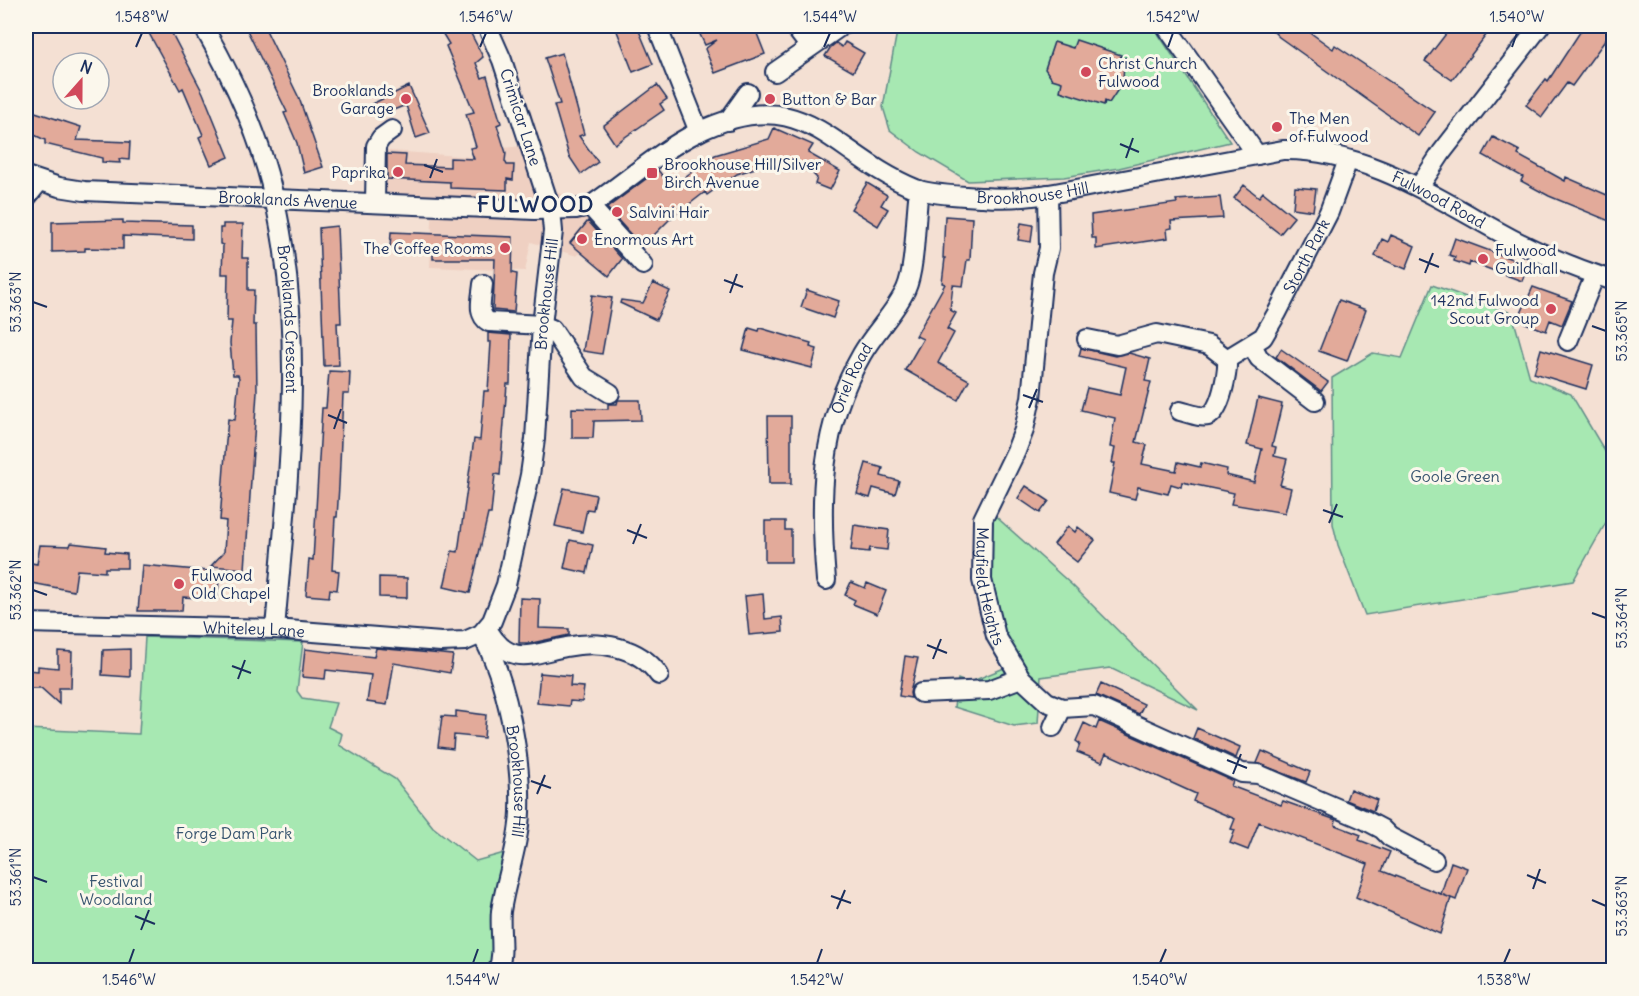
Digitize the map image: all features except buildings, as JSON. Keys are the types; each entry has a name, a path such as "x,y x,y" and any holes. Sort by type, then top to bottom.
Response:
{"street":[{"name":"Brooklands Crescent","path":"203,26 239,94 274,197 287,272 294,374 275,629"},
{"name":"Crimicar Lane","path":"487,26 502,60 551,210"},
{"path":"657,26 699,132"},
{"path":"795,26 810,47"},
{"path":"776,72 841,26"},
{"path":"1166,26 1257,155"},
{"path":"1419,187 1442,152 1540,26"},
{"path":"728,121 748,93"},
{"name":"Brookhouse Hill","path":"498,970 501,962 501,913 520,813 517,760 507,705 483,631 500,605 530,475 542,326 551,254 551,210 590,206 663,153 699,132 728,121 767,114 797,119 816,128 898,180 919,190 985,197 1048,194 1257,155"},
{"path":"375,202 376,146 381,138 393,130"},
{"name":"Fulwood Road","path":"1257,155 1303,150 1378,168 1419,187 1516,241 1570,267 1614,281"},
{"name":"Storth Park","path":"1227,359 1263,337 1329,212 1348,160"},
{"name":"Brooklands Avenue","path":"32,179 84,191 551,210"},
{"path":"26,198 32,179"},
{"name":"Oriel Road","path":"826,580 821,526 826,451 847,383 862,353 907,288 919,190"},
{"name":"Mayfield Heights","path":"1048,194 1049,248 1043,273 1031,398 1016,451 983,519 982,580 996,636 1021,678 1047,702 1062,708"},
{"path":"590,206 643,265"},
{"path":"1568,341 1595,275"},
{"path":"483,284 480,313 483,318 489,322 542,326 557,334 584,377 610,393"},
{"path":"1087,339 1117,345 1157,334 1209,345 1227,359 1218,407 1213,414 1205,417 1180,411"},
{"path":"1252,345 1259,358 1315,401"},
{"name":"Whiteley Lane","path":"26,623 275,629 441,642 465,641 483,631"},
{"path":"483,631 500,648 516,655 540,655 565,647 590,644 631,651 659,675"},
{"path":"921,693 989,690 1021,678"},
{"path":"1053,727 1062,708 1094,706 1242,773 1258,774 1365,820 1382,829 1390,837 1434,860"}],"shaded area":[{"path":"538,144 556,192 577,201 609,183 635,214 611,234 603,226 577,256 531,242 525,271 430,267 433,199 378,191 377,150 473,157 504,148"}],"green space":[{"path":"898,26 1153,26 1230,142 1119,168 1064,177 968,181 919,152 890,130 883,107"},
{"name":"Goole Green","path":"1432,285 1512,313 1530,378 1571,394 1613,465 1613,510 1573,581 1365,615 1338,545 1333,524 1332,378 1373,353 1402,358"},
{"path":"982,504 1072,585 1198,710 1110,668 1041,677 1038,723 1014,726 954,707 958,679 968,683 1009,666 986,607 975,566 976,524"},
{"name":"Forge Dam Park","path":"145,637 303,642 297,691 302,698 336,703 328,727 342,734 339,745 395,779 433,827 476,861 508,852 500,869 492,970 26,970 26,729 139,734"}],"place":[{"name":"Christ Church Fulwood","path":"1086,72"},
{"name":"Brooklands Garage","path":"406,99"},
{"name":"Button & Bar","path":"770,99"},
{"name":"The Men of Fulwood","path":"1277,127"},
{"name":"Paprika","path":"398,172"},
{"name":"Brookhouse Hill/Silver Birch Avenue","path":"652,173"},
{"name":"Salvini Hair","path":"617,212"},
{"name":"Enormous Art","path":"582,239"},
{"name":"The Coffee Rooms","path":"505,248"},
{"name":"Fulwood Guildhall","path":"1483,259"},
{"name":"142nd Fulwood Scout Group","path":"1551,309"},
{"name":"Fulwood Old Chapel","path":"179,584"}],"district":[{"name":"FULWOOD","path":"536,204"}],"park label":[{"name":"Festival Woodland","path":"116,890"}]}
